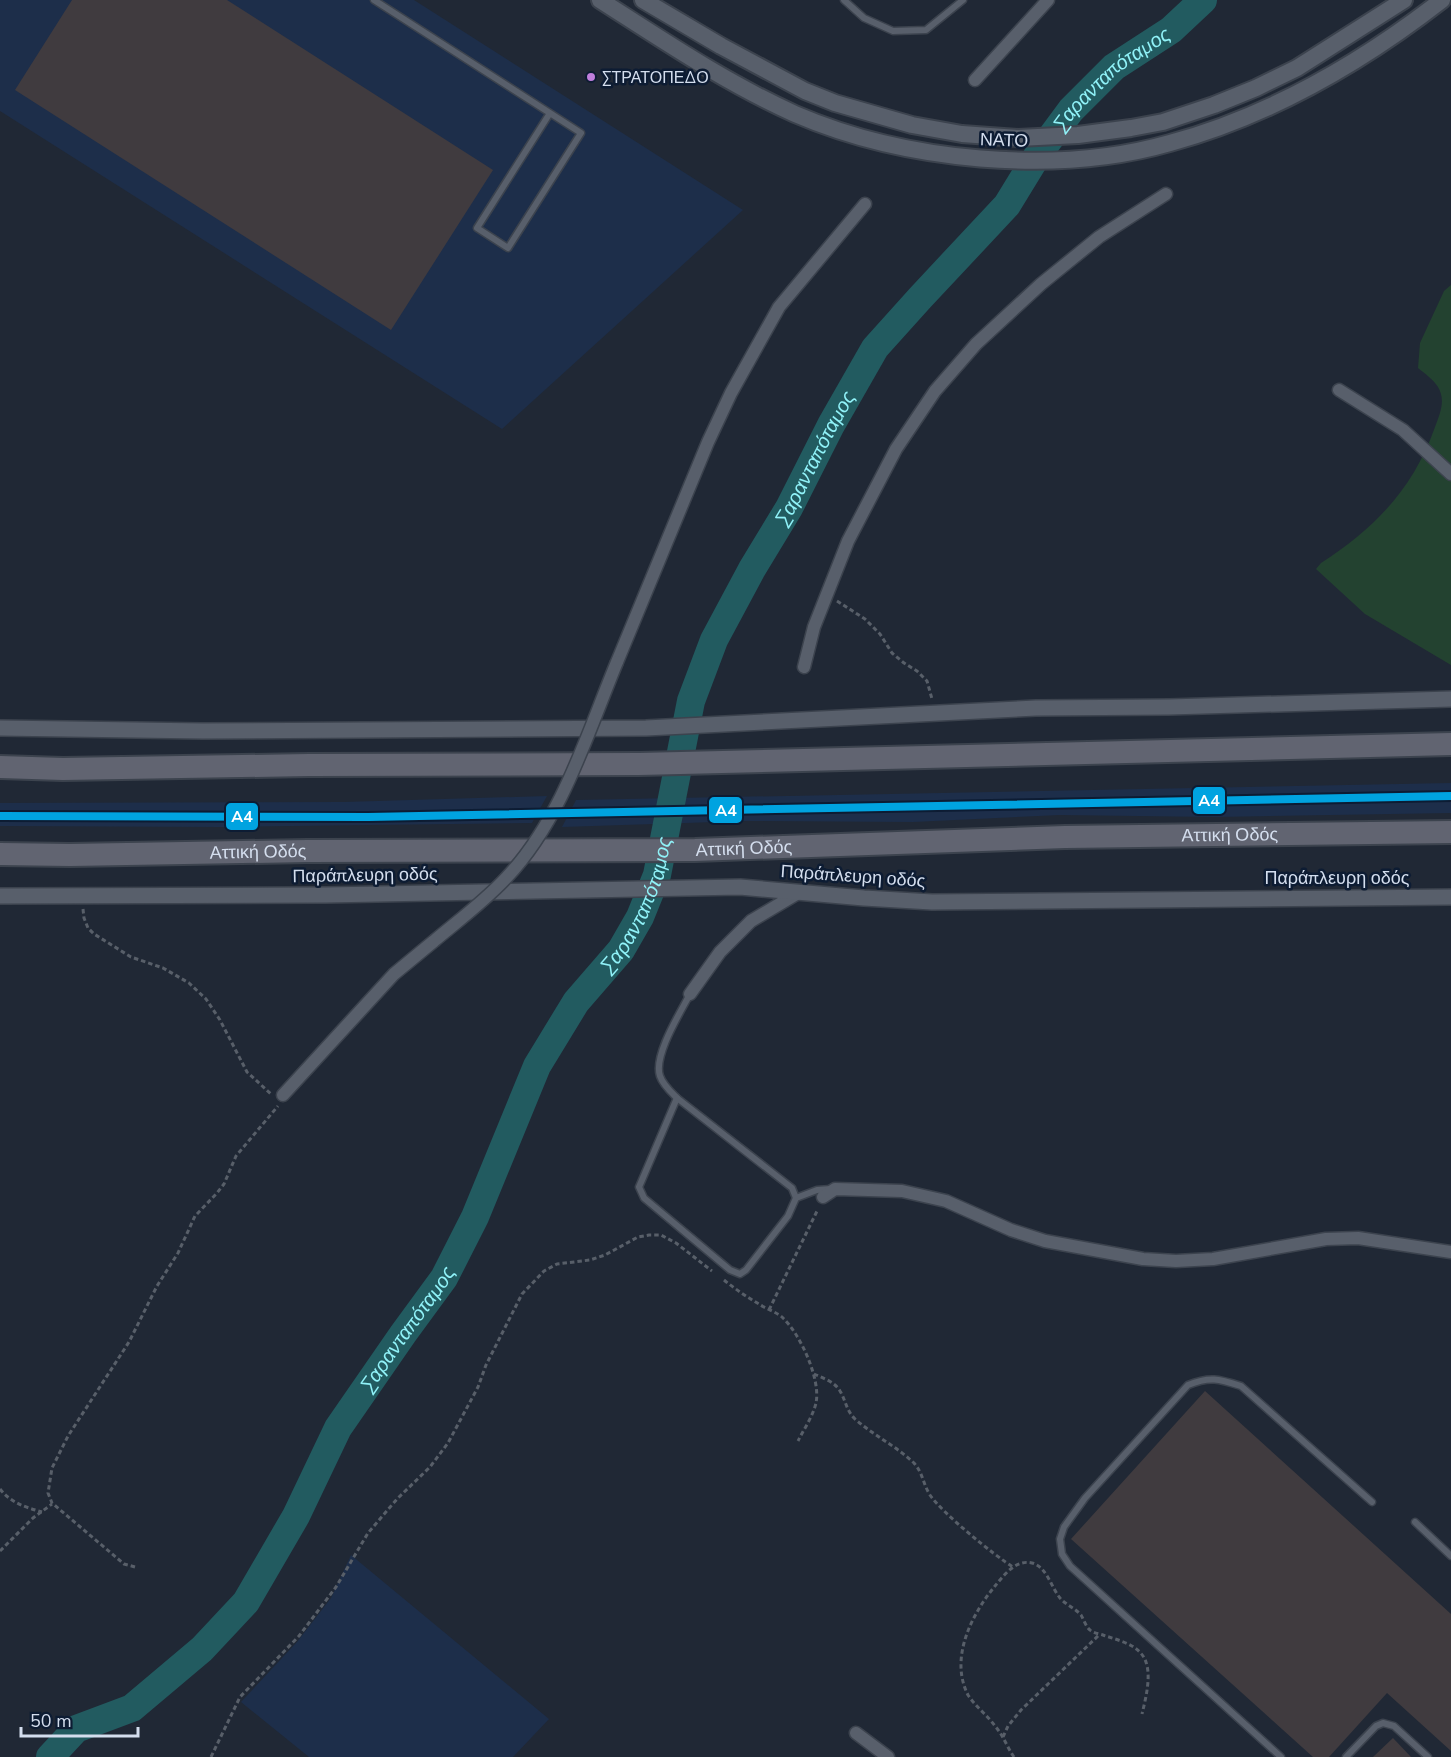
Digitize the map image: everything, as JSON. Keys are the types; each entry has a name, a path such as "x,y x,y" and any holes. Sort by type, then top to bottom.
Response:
{"highway":[{"path":"0,767 63,769 714,763 1451,744"},
{"name":"Αττική Οδός","path":"0,854 70,855 307,850 695,850 1077,837 1451,832"}],"main road":[{"name":"ΝΑΤΟ","path":"600,0 704,68 796,114 837,129 904,148 963,158 1018,161 1082,158 1137,151 1170,143 1271,107 1354,61 1442,0"},
{"name":"ΝΑΤΟ","path":"643,0 805,92 912,125 962,134 1018,138 1078,135 1163,122 1256,88 1297,68 1404,0"}],"street":[{"path":"975,80 1048,0"},
{"path":"804,667 814,627 848,541 891,460 935,391 976,344 1041,284 1100,237 1166,194"},
{"path":"283,1095 394,974 478,906 508,876 534,842 569,777 708,442 731,393 779,307 865,204"},
{"path":"1339,390 1403,430 1451,474"},
{"path":"0,728 203,731 646,728 721,726 1036,708 1169,707 1451,699"},
{"name":"Παράπλευρη οδός","path":"0,896 326,895 740,887 932,902 1451,897"},
{"path":"690,994 720,952 751,921 798,892"},
{"path":"824,1197 835,1189 902,1191 946,1201 1011,1230 1045,1241 1143,1259 1176,1262 1213,1259 1326,1239 1358,1238 1451,1252"},
{"path":"856,1734 888,1757"}],"lane":[{"path":"374,0 550,113 581,133 508,248 477,228 550,113"},
{"path":"843,0 864,18 893,31 926,30 963,0"},
{"path":"690,994 660,1056 659,1075 666,1087 677,1098 792,1188 796,1198"},
{"path":"677,1098 639,1187 644,1198 730,1270 740,1274 746,1270 788,1216 796,1198 817,1190 835,1189"},
{"path":"1281,1757 1070,1566 1062,1554 1060,1539 1064,1527 1085,1498 1188,1385 1203,1379 1218,1379 1241,1386 1372,1502"},
{"path":"1415,1522 1451,1556"},
{"path":"1346,1757 1377,1726 1383,1723 1394,1726 1428,1757"}],"path":[{"path":"827,595 865,619 880,634 892,653 927,681 936,712"},
{"path":"83,897 84,918 88,928 94,934 131,957 163,969 189,983 206,999 220,1020 247,1072 270,1094 283,1095 277,1107 237,1156 224,1184 195,1216 178,1253 157,1286 129,1342 68,1436 50,1475 48,1492 52,1503 124,1564 135,1567"},
{"path":"769,1310 824,1197"},
{"path":"211,1757 240,1697 299,1636 336,1587 368,1533 397,1499 430,1467 448,1443 478,1387 486,1365 522,1294 544,1271 557,1264 590,1260 638,1237 662,1235 676,1243 726,1282 782,1317 796,1334 814,1374 817,1392 816,1404 798,1441"},
{"path":"814,1374 840,1390 845,1406 856,1420 914,1463 922,1473 931,1497 943,1509 1000,1559 1013,1567"},
{"path":"0,1489 18,1505 42,1512"},
{"path":"0,1551 52,1503"},
{"path":"1014,1757 1003,1737 968,1695 962,1668 963,1648 974,1616 1003,1576 1022,1563 1031,1563 1039,1567 1059,1598 1079,1613 1091,1631 1132,1646 1143,1656 1148,1669 1142,1714"},
{"path":"1003,1737 1008,1726 1022,1710 1100,1634"}],"shaded area":[{"path":"0,0 414,0 743,210 502,429 0,111"},
{"path":"1451,783 1451,813 1215,817 1060,815 913,822 746,821 562,827 576,800"},
{"path":"547,796 532,823 222,827 0,826 0,803 344,802"},
{"path":"351,1555 549,1719 513,1757 309,1757 241,1702 297,1642 331,1598"}],"green space":[{"path":"1451,285 1451,665 1365,614 1316,569 1358,536 1390,505 1404,488 1426,449 1437,422 1442,397 1436,384 1418,368 1420,343 1444,291"}],"building":[{"path":"72,0 227,0 493,170 391,330 15,90"},
{"path":"1205,1391 1451,1614 1451,1751 1387,1693 1329,1757 1313,1757 1071,1539"},
{"path":"1393,1738 1411,1757 1373,1757"}],"waterway":[{"name":"Σαρανταπόταμος","path":"50,1757 76,1729 132,1708 202,1649 246,1602 296,1516 338,1428 444,1278 475,1217 537,1066 576,1002 621,950 640,917 657,875 691,701 714,640 752,569 789,508 831,425 875,348 1007,205 1037,156 1071,110 1114,67 1171,30 1203,0"}],"transit line":[{"name":"A4","path":"0,816 368,817 1451,796"}],"place":[{"name":"ΣΤΡΑΤΟΠΕΔΟ","path":"591,77"}]}
